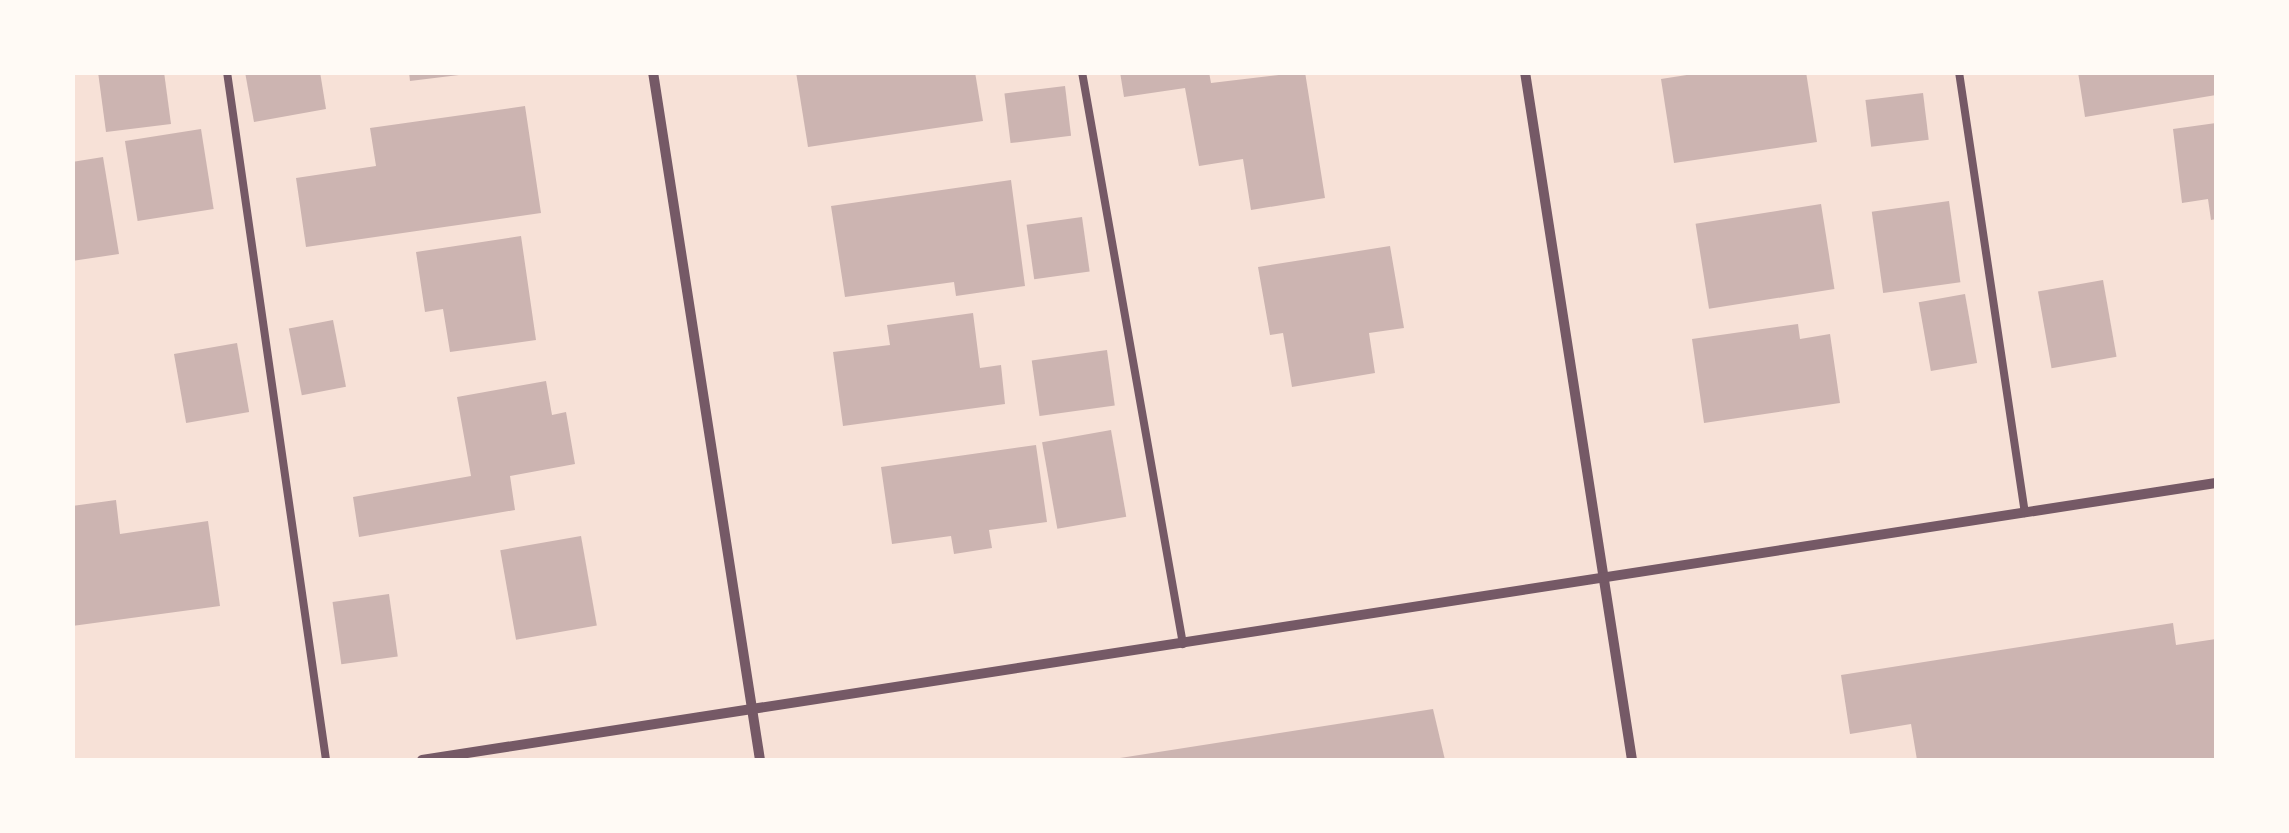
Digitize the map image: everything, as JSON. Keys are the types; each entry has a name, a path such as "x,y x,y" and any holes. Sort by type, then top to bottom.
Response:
{"street":[{"path":"653,72 760,760"},
{"path":"1526,72 1632,760"},
{"path":"422,760 1183,646 2216,483"}],"lane":[{"path":"226,72 326,760"},
{"path":"1082,72 1183,646"},
{"path":"1959,72 2026,515"}],"building":[{"path":"98,72 164,72 171,124 106,132"},
{"path":"245,72 320,72 326,109 254,122"},
{"path":"409,72 459,72 459,75 410,81"},
{"path":"796,72 975,72 983,121 808,147"},
{"path":"1120,72 1209,72 1211,83 1305,72 1325,198 1251,210 1243,159 1199,166 1185,88 1124,97"},
{"path":"1706,72 1806,72 1817,142 1674,163 1661,79"},
{"path":"2078,72 2216,72 2216,95 2085,117"},
{"path":"1065,86 1071,136 1011,143 1004,93"},
{"path":"1923,93 1929,140 1871,147 1865,100"},
{"path":"525,106 541,213 306,247 296,178 376,166 370,128"},
{"path":"2216,123 2216,219 2211,220 2208,199 2182,203 2173,129"},
{"path":"201,129 214,209 138,221 125,141"},
{"path":"103,157 119,254 72,261 72,162"},
{"path":"1011,180 1025,286 956,296 954,282 845,297 831,206"},
{"path":"1949,201 1960,282 1883,293 1872,212"},
{"path":"1821,204 1834,289 1709,309 1696,224"},
{"path":"1082,217 1090,271 1034,279 1027,225"},
{"path":"521,236 536,340 450,352 443,309 425,312 416,252"},
{"path":"1390,246 1404,328 1369,333 1375,373 1292,387 1283,333 1270,335 1258,267"},
{"path":"2103,280 2117,357 2052,368 2038,291"},
{"path":"1965,294 1977,363 1931,371 1919,302"},
{"path":"973,313 980,368 1001,365 1005,404 843,426 833,352 890,345 887,325"},
{"path":"333,320 346,387 302,395 289,329"},
{"path":"1798,324 1800,339 1830,334 1840,403 1704,423 1692,339"},
{"path":"237,343 249,412 186,423 174,354"},
{"path":"1107,350 1115,405 1040,416 1032,361"},
{"path":"546,381 552,415 566,412 575,464 510,476 515,510 359,537 353,497 471,476 457,397"},
{"path":"1111,430 1126,517 1057,529 1042,442"},
{"path":"1036,445 1047,522 989,530 992,548 954,554 951,536 892,544 881,467"},
{"path":"116,500 120,534 208,521 220,606 72,626 72,506"},
{"path":"581,536 597,626 516,640 500,550"},
{"path":"389,594 398,656 341,664 333,602"},
{"path":"2173,623 2176,645 2216,639 2216,759 1917,760 1911,724 1850,734 1841,675"},
{"path":"1433,709 1445,760 1120,760 1120,758"}]}
